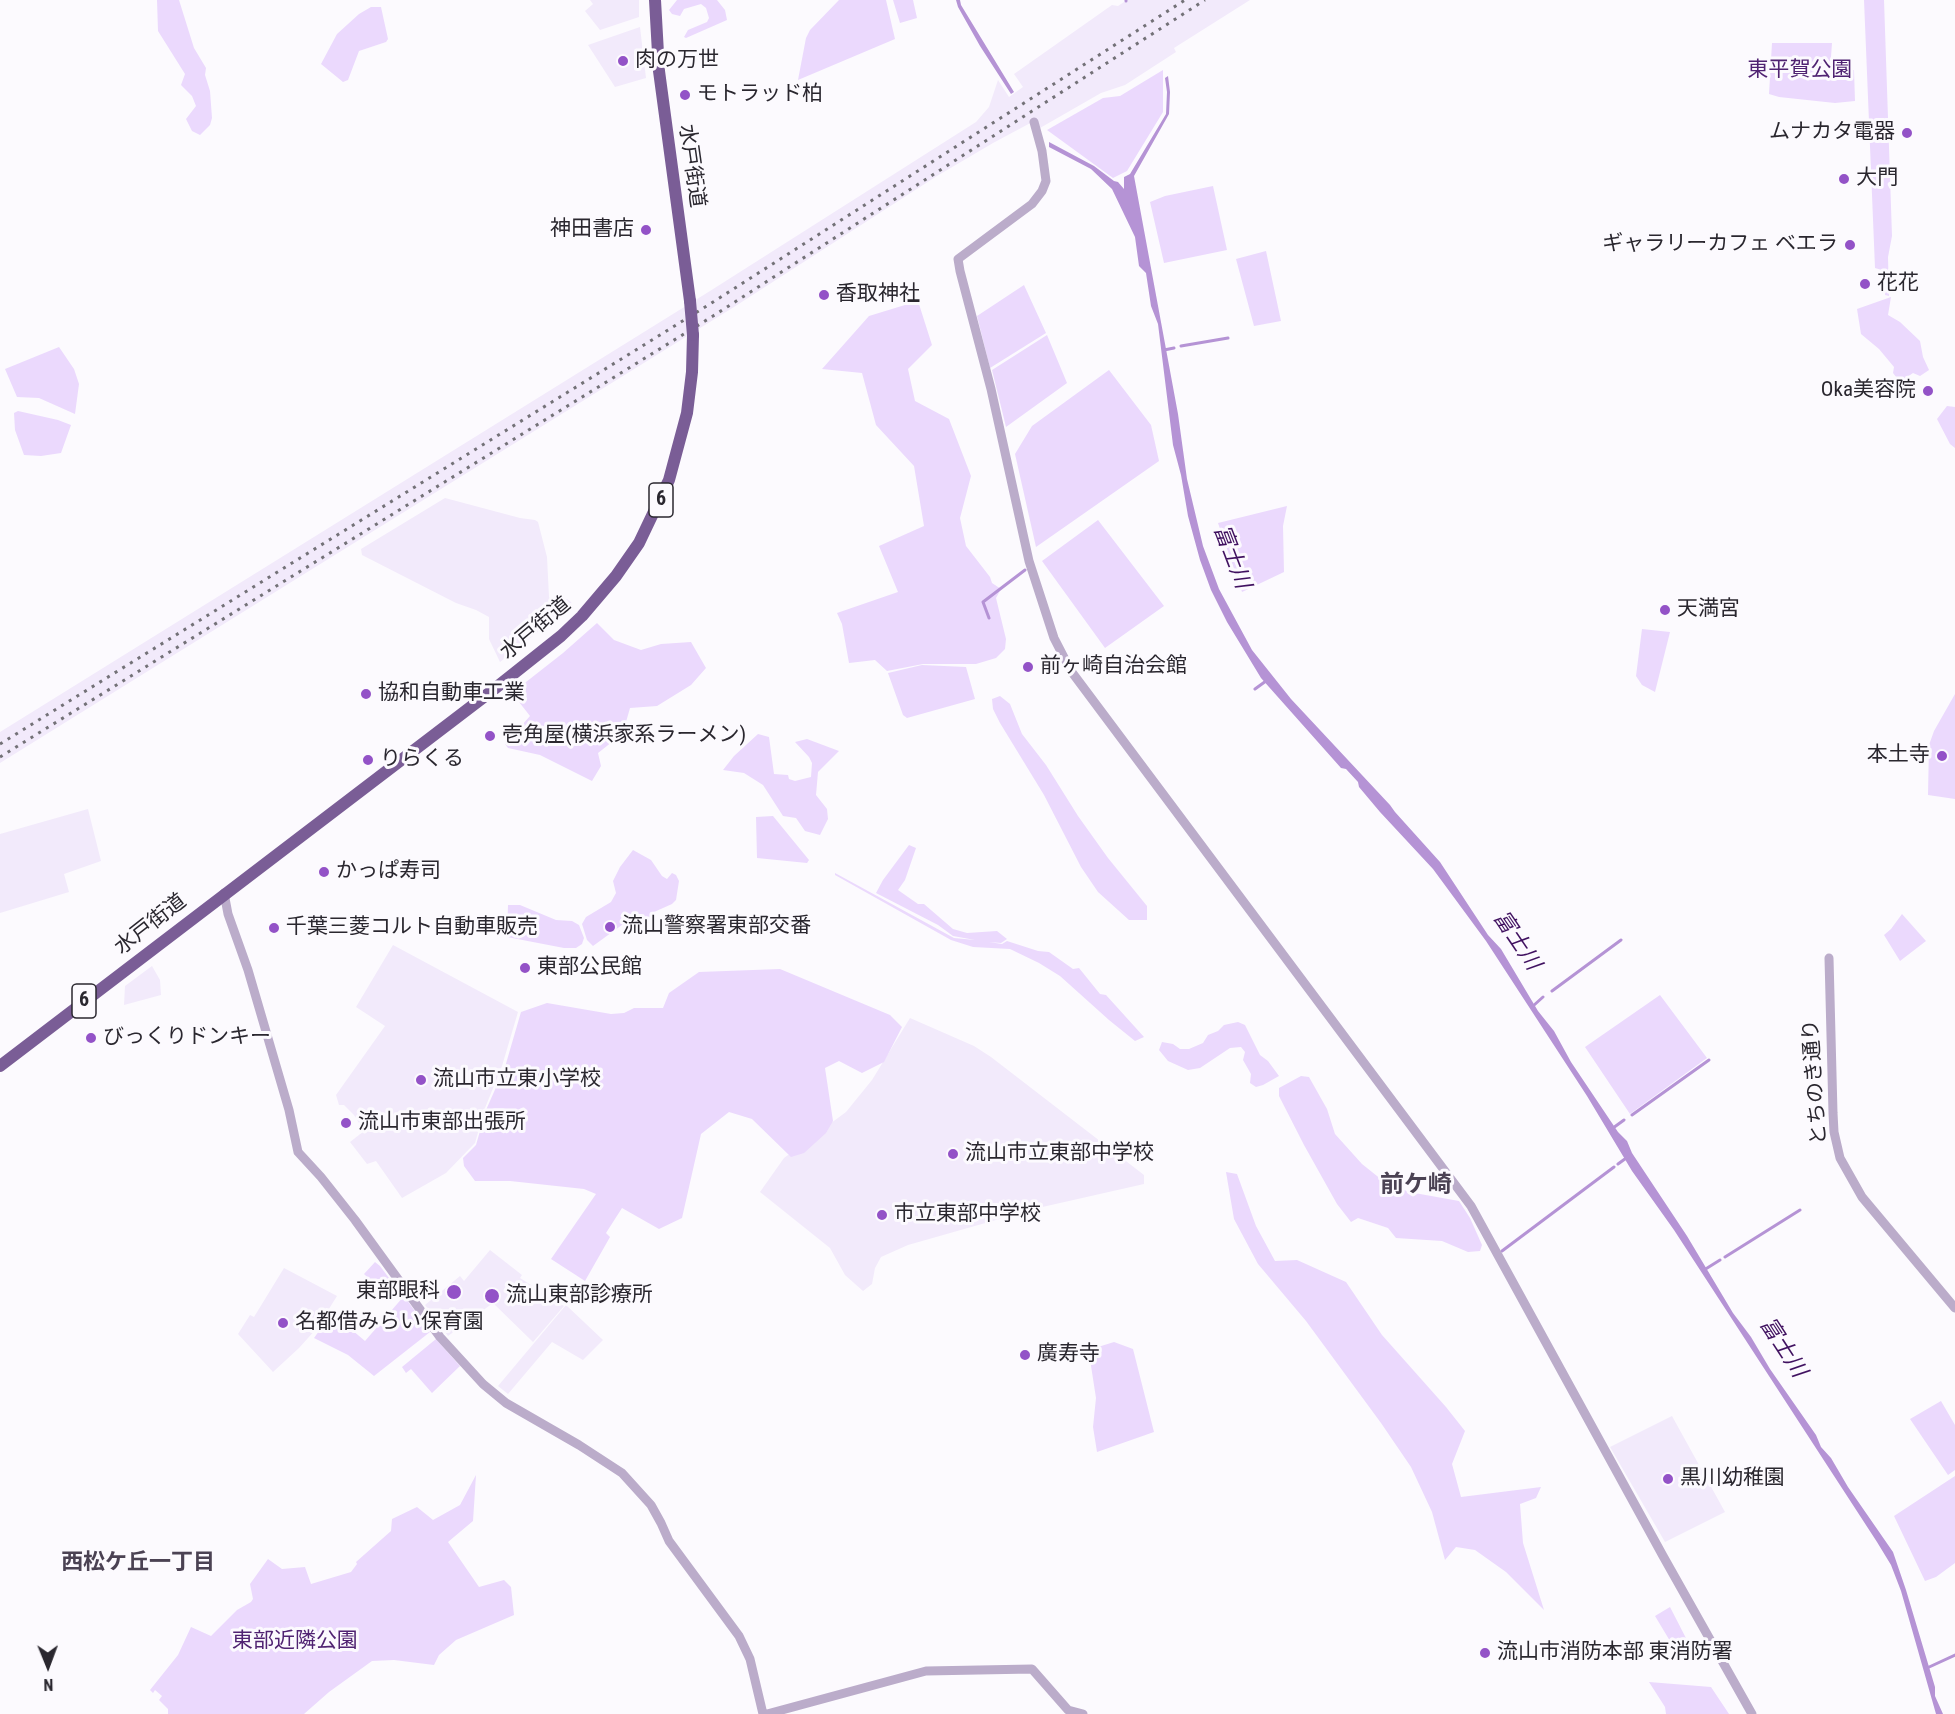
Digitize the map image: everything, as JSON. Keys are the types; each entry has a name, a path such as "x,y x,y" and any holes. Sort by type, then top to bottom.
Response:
{"highway":[{"name":"水戸街道","path":"0,1065 538,655 582,616 602,594 639,543 662,498 684,431 690,397 693,335 658,70 655,0"}],"street":[{"path":"1034,123 1042,151 1046,181 1042,191 1032,204 958,259 991,389 1029,561 1054,638 1071,671 1471,1206 1752,1714"},
{"path":"224,893 228,914 248,970 289,1110 298,1152 355,1220 440,1337 483,1384 506,1402 579,1444 622,1473 651,1505 669,1541 739,1636 750,1659 765,1714 926,1671 987,1669 1032,1669 1068,1710 1083,1714"},
{"name":"とちのき通り","path":"1829,958 1834,1132 1840,1158 1862,1197 1955,1308"}],"shaded area":[{"path":"590,0 639,0 639,17 600,30 585,11 593,4"},
{"path":"956,0 960,0 1014,92 1011,94 980,46"},
{"path":"1127,0 1250,0 1174,48 1176,52 1125,85 1101,93 1040,128 1036,120 937,176 734,307 0,763 0,732 710,291 976,122 989,107 998,80 1009,97 1023,87 1014,74 1112,5 1118,6"},
{"path":"640,27 646,78 615,87 588,45"},
{"path":"1168,76 1169,114 1134,176 1178,414 1187,479 1203,546 1219,589 1252,650 1291,699 1440,862 1488,935 1501,949 1538,1011 1554,1031 1571,1062 1618,1132 1627,1141 1632,1153 1687,1236 1733,1313 1893,1552 1935,1687 1935,1696 1943,1714 1936,1714 1901,1591 1891,1565 1674,1230 1632,1171 1587,1096 1486,941 1433,869 1380,812 1359,787 1358,782 1346,769 1341,768 1261,678 1227,622 1211,590 1188,516 1173,445 1158,324 1151,306 1146,273 1139,266 1135,237 1112,189 1091,169 1049,147 1049,142 1094,166 1118,182 1124,189 1124,177 1130,174 1166,114 1165,78"},
{"path":"445,498 538,522 547,557 549,597 552,601 567,599 573,607 567,613 558,616 500,662 489,639 489,617 456,603 362,555 361,549"},
{"path":"88,809 101,861 64,874 69,892 0,913 0,834"},
{"name":"流山市立東小学校","path":"393,945 518,1012 475,1143 446,1173 402,1198 376,1161 367,1164 350,1142 364,1131 354,1115 344,1105 339,1105 336,1095 385,1026 356,1007"},
{"path":"152,966 160,980 161,995 124,1005 125,986"},
{"name":"流山市立東部中学校","path":"910,1018 974,1046 991,1057 1144,1175 1144,1184 1038,1208 908,1245 881,1257 875,1268 872,1284 863,1291 845,1275 830,1248 760,1192 784,1158 846,1112 872,1080"},
{"name":"流山東部診療所","path":"490,1250 522,1275 520,1278 564,1306 533,1342 493,1303 448,1336 425,1305 460,1276 464,1281"},
{"name":"名都借みらい保育園","path":"284,1268 337,1296 317,1328 273,1372 238,1334 250,1315 254,1317"},
{"path":"566,1305 603,1340 583,1360 552,1342 508,1394 498,1386"},
{"name":"黒川幼稚園","path":"1672,1416 1725,1512 1665,1542 1610,1447"}],"green space":[{"path":"157,0 179,0 194,48 206,68 205,75 210,91 212,118 210,125 200,135 192,131 186,119 196,106 192,96 181,85 185,74 158,31"},
{"path":"677,0 717,0 725,10 727,20 686,38 684,37 688,30 707,22 709,18 706,8 701,4 684,9 680,16 672,14 669,10"},
{"path":"839,0 886,0 895,39 798,80 806,38 810,30"},
{"path":"893,0 913,0 917,18 900,23"},
{"path":"1864,0 1884,0 1892,236 1888,257 1889,296 1885,295 1885,271 1875,268"},
{"path":"371,7 381,7 388,39 386,42 359,51 348,80 343,82 321,64 337,34 359,14"},
{"name":"東平賀公園","path":"1772,43 1832,43 1830,71 1854,70 1855,101 1835,103 1769,94"},
{"path":"1163,70 1163,112 1127,171 1113,178 1047,130 1103,98 1120,96"},
{"path":"1213,186 1227,250 1164,263 1150,202 1165,196"},
{"path":"1266,251 1281,321 1254,326 1236,259"},
{"path":"1024,285 1046,333 990,368 977,316"},
{"path":"1891,297 1888,315 1900,322 1920,341 1923,357 1929,370 1920,376 1913,373 1900,382 1893,373 1894,367 1879,349 1861,334 1857,309"},
{"path":"918,301 932,345 908,369 915,401 949,419 971,476 960,518 966,546 990,577 992,583 1001,589 996,598 1006,639 1005,649 996,658 976,664 923,664 887,671 875,660 849,663 842,624 837,613 898,592 879,546 924,526 914,466 876,425 862,373 822,369 869,316"},
{"path":"1047,335 1067,383 1006,427 992,370"},
{"path":"59,347 74,369 79,384 75,414 39,398 17,397 5,369"},
{"path":"1109,370 1151,425 1159,461 1036,547 1015,454 1032,426"},
{"path":"1947,406 1955,407 1955,448 1950,444 1937,419"},
{"path":"18,411 71,425 61,453 41,456 24,455 15,430 14,413"},
{"path":"1287,506 1283,526 1284,572 1242,592 1218,523"},
{"path":"1098,520 1164,606 1105,648 1042,561"},
{"path":"597,623 614,640 641,650 661,644 691,642 706,668 691,685 657,706 630,708 626,722 611,734 612,742 598,753 601,766 592,781 540,755 508,748 505,744 530,716 512,693"},
{"path":"1642,629 1670,632 1655,692 1642,685 1636,676"},
{"path":"922,665 966,667 975,699 907,718 903,715 888,673"},
{"name":"本土寺","path":"1955,694 1955,799 1928,795 1929,745 1934,731"},
{"path":"1000,696 1010,704 1022,734 1046,765 1078,816 1147,906 1147,920 1129,920 1098,892 1081,867 1044,795 993,709 992,699"},
{"path":"758,734 769,737 774,774 788,775 789,779 795,781 811,777 812,763 795,742 807,739 839,751 818,772 816,795 827,809 828,819 820,835 805,831 796,818 783,816 763,785 744,773 723,770 734,756"},
{"path":"773,816 809,860 807,863 757,858 756,817"},
{"path":"909,845 916,848 905,880 898,890 918,904 924,904 953,929 967,933 997,931 1007,939 1001,943 989,942 1002,944 1007,941 1038,951 1049,952 1073,969 1079,968 1100,994 1106,995 1144,1037 1135,1041 1060,976 1039,963 1010,949 973,947 951,940 835,875 835,873 954,938 975,940 953,936 938,925 876,893"},
{"path":"633,850 651,860 662,876 667,879 672,873 676,875 679,881 676,900 654,912 642,927 626,922 593,946 587,940 582,924 586,917 611,902 616,893 613,881"},
{"path":"508,905 520,905 556,920 572,921 579,925 584,938 582,944 576,948 564,948 507,937"},
{"path":"1902,914 1926,941 1900,961 1884,935"},
{"path":"780,969 890,1015 902,1027 884,1062 862,1073 839,1061 825,1068 833,1121 826,1133 804,1153 791,1157 752,1119 729,1112 701,1134 682,1218 659,1229 622,1208 606,1233 610,1237 585,1281 551,1259 596,1194 584,1189 510,1181 475,1181 464,1166 463,1158 476,1145 486,1110 505,1067 521,1012 547,1003 611,1014 624,1013 634,1008 663,1008 669,993 699,972"},
{"path":"1660,995 1707,1058 1630,1114 1585,1047"},
{"path":"1238,1022 1245,1025 1260,1055 1268,1061 1279,1076 1256,1087 1250,1083 1251,1074 1243,1060 1245,1052 1241,1047 1230,1048 1200,1068 1188,1070 1168,1061 1159,1050 1162,1042 1173,1044 1180,1049 1189,1049 1203,1043 1208,1035 1218,1031 1224,1025"},
{"path":"1301,1076 1309,1077 1327,1109 1335,1134 1362,1164 1382,1180 1409,1192 1459,1201 1470,1218 1482,1245 1480,1251 1468,1252 1442,1241 1396,1238 1388,1228 1358,1218 1351,1222 1337,1204 1279,1096 1279,1088"},
{"path":"1226,1172 1237,1174 1256,1226 1275,1261 1297,1260 1346,1282 1382,1335 1465,1431 1452,1464 1461,1497 1541,1487 1536,1498 1520,1504 1523,1543 1544,1610 1506,1572 1475,1550 1456,1547 1445,1560 1432,1512 1411,1467 1306,1321 1258,1264 1234,1219"},
{"path":"375,1262 392,1282 382,1291 364,1274"},
{"path":"404,1296 430,1332 374,1376 348,1355 314,1338 332,1313 365,1341"},
{"path":"436,1339 460,1366 432,1393 411,1369 406,1373 402,1367"},
{"path":"1114,1342 1133,1349 1154,1432 1097,1452 1093,1427 1096,1398 1089,1353 1098,1347"},
{"path":"1941,1401 1955,1425 1955,1470 1948,1475 1910,1419"},
{"name":"東部近隣公園","path":"476,1475 473,1521 448,1542 479,1587 504,1580 511,1587 514,1615 456,1640 439,1655 434,1665 394,1660 372,1661 329,1692 304,1714 168,1714 168,1709 159,1700 162,1696 155,1690 153,1693 150,1690 178,1655 191,1627 211,1636 237,1610 251,1602 253,1599 250,1584 268,1559 282,1569 305,1567 311,1584 351,1572 356,1562 391,1531 392,1519 417,1507 433,1520 460,1505"},
{"path":"1955,1476 1955,1563 1936,1577 1925,1581 1894,1516"},
{"path":"1670,1607 1689,1644 1676,1651 1655,1616"},
{"path":"1649,1682 1711,1687 1729,1714 1666,1714 1665,1707"}],"waterway":[{"path":"1181,346 1228,338"},
{"path":"1164,350 1174,348"},
{"path":"989,618 983,602 1025,570"},
{"path":"1255,689 1266,681"},
{"path":"1552,991 1621,940"},
{"path":"1533,1006 1543,997"},
{"path":"1632,1115 1709,1060"},
{"path":"1613,1128 1624,1120"},
{"path":"1618,1164 1629,1156"},
{"path":"1502,1251 1614,1167"},
{"path":"1725,1257 1800,1210"},
{"path":"1704,1270 1720,1260"},
{"path":"1927,1668 1955,1655"}],"railway":[{"path":"0,744 710,304 1185,0"},
{"path":"0,757 713,316 1205,0"}],"place":[{"name":"肉の万世","path":"623,61"},
{"name":"モトラッド柏","path":"685,95"},
{"name":"ムナカタ電器","path":"1907,133"},
{"name":"大門","path":"1844,179"},
{"name":"神田書店","path":"646,230"},
{"name":"ギャラリーカフェ ベエラ","path":"1850,245"},
{"name":"花花","path":"1865,284"},
{"name":"香取神社","path":"824,295"},
{"name":"Oka美容院","path":"1928,391"},
{"name":"天満宮","path":"1665,610"},
{"name":"前ヶ崎自治会館","path":"1028,667"},
{"name":"協和自動車工業","path":"366,694"},
{"name":"壱角屋(横浜家系ラーメン)","path":"490,736"},
{"name":"本土寺","path":"1942,756"},
{"name":"りらくる","path":"368,760"},
{"name":"かっぱ寿司","path":"324,872"},
{"name":"流山警察署東部交番","path":"610,927"},
{"name":"千葉三菱コルト自動車販売","path":"274,928"},
{"name":"東部公民館","path":"525,968"},
{"name":"びっくりドンキー","path":"91,1038"},
{"name":"流山市立東小学校","path":"421,1080"},
{"name":"流山市東部出張所","path":"346,1123"},
{"name":"流山市立東部中学校","path":"953,1154"},
{"name":"市立東部中学校","path":"882,1215"},
{"name":"東部眼科","path":"454,1292"},
{"name":"流山東部診療所","path":"492,1296"},
{"name":"名都借みらい保育園","path":"283,1323"},
{"name":"廣寿寺","path":"1025,1355"},
{"name":"黒川幼稚園","path":"1668,1479"},
{"name":"流山市消防本部 東消防署","path":"1485,1653"}],"district":[{"name":"前ケ崎","path":"1416,1186"},
{"name":"西松ケ丘一丁目","path":"138,1563"}],"water label":[{"name":"富士川","path":"1231,557"},
{"name":"富士川","path":"1516,941"},
{"name":"富士川","path":"1782,1348"}]}
